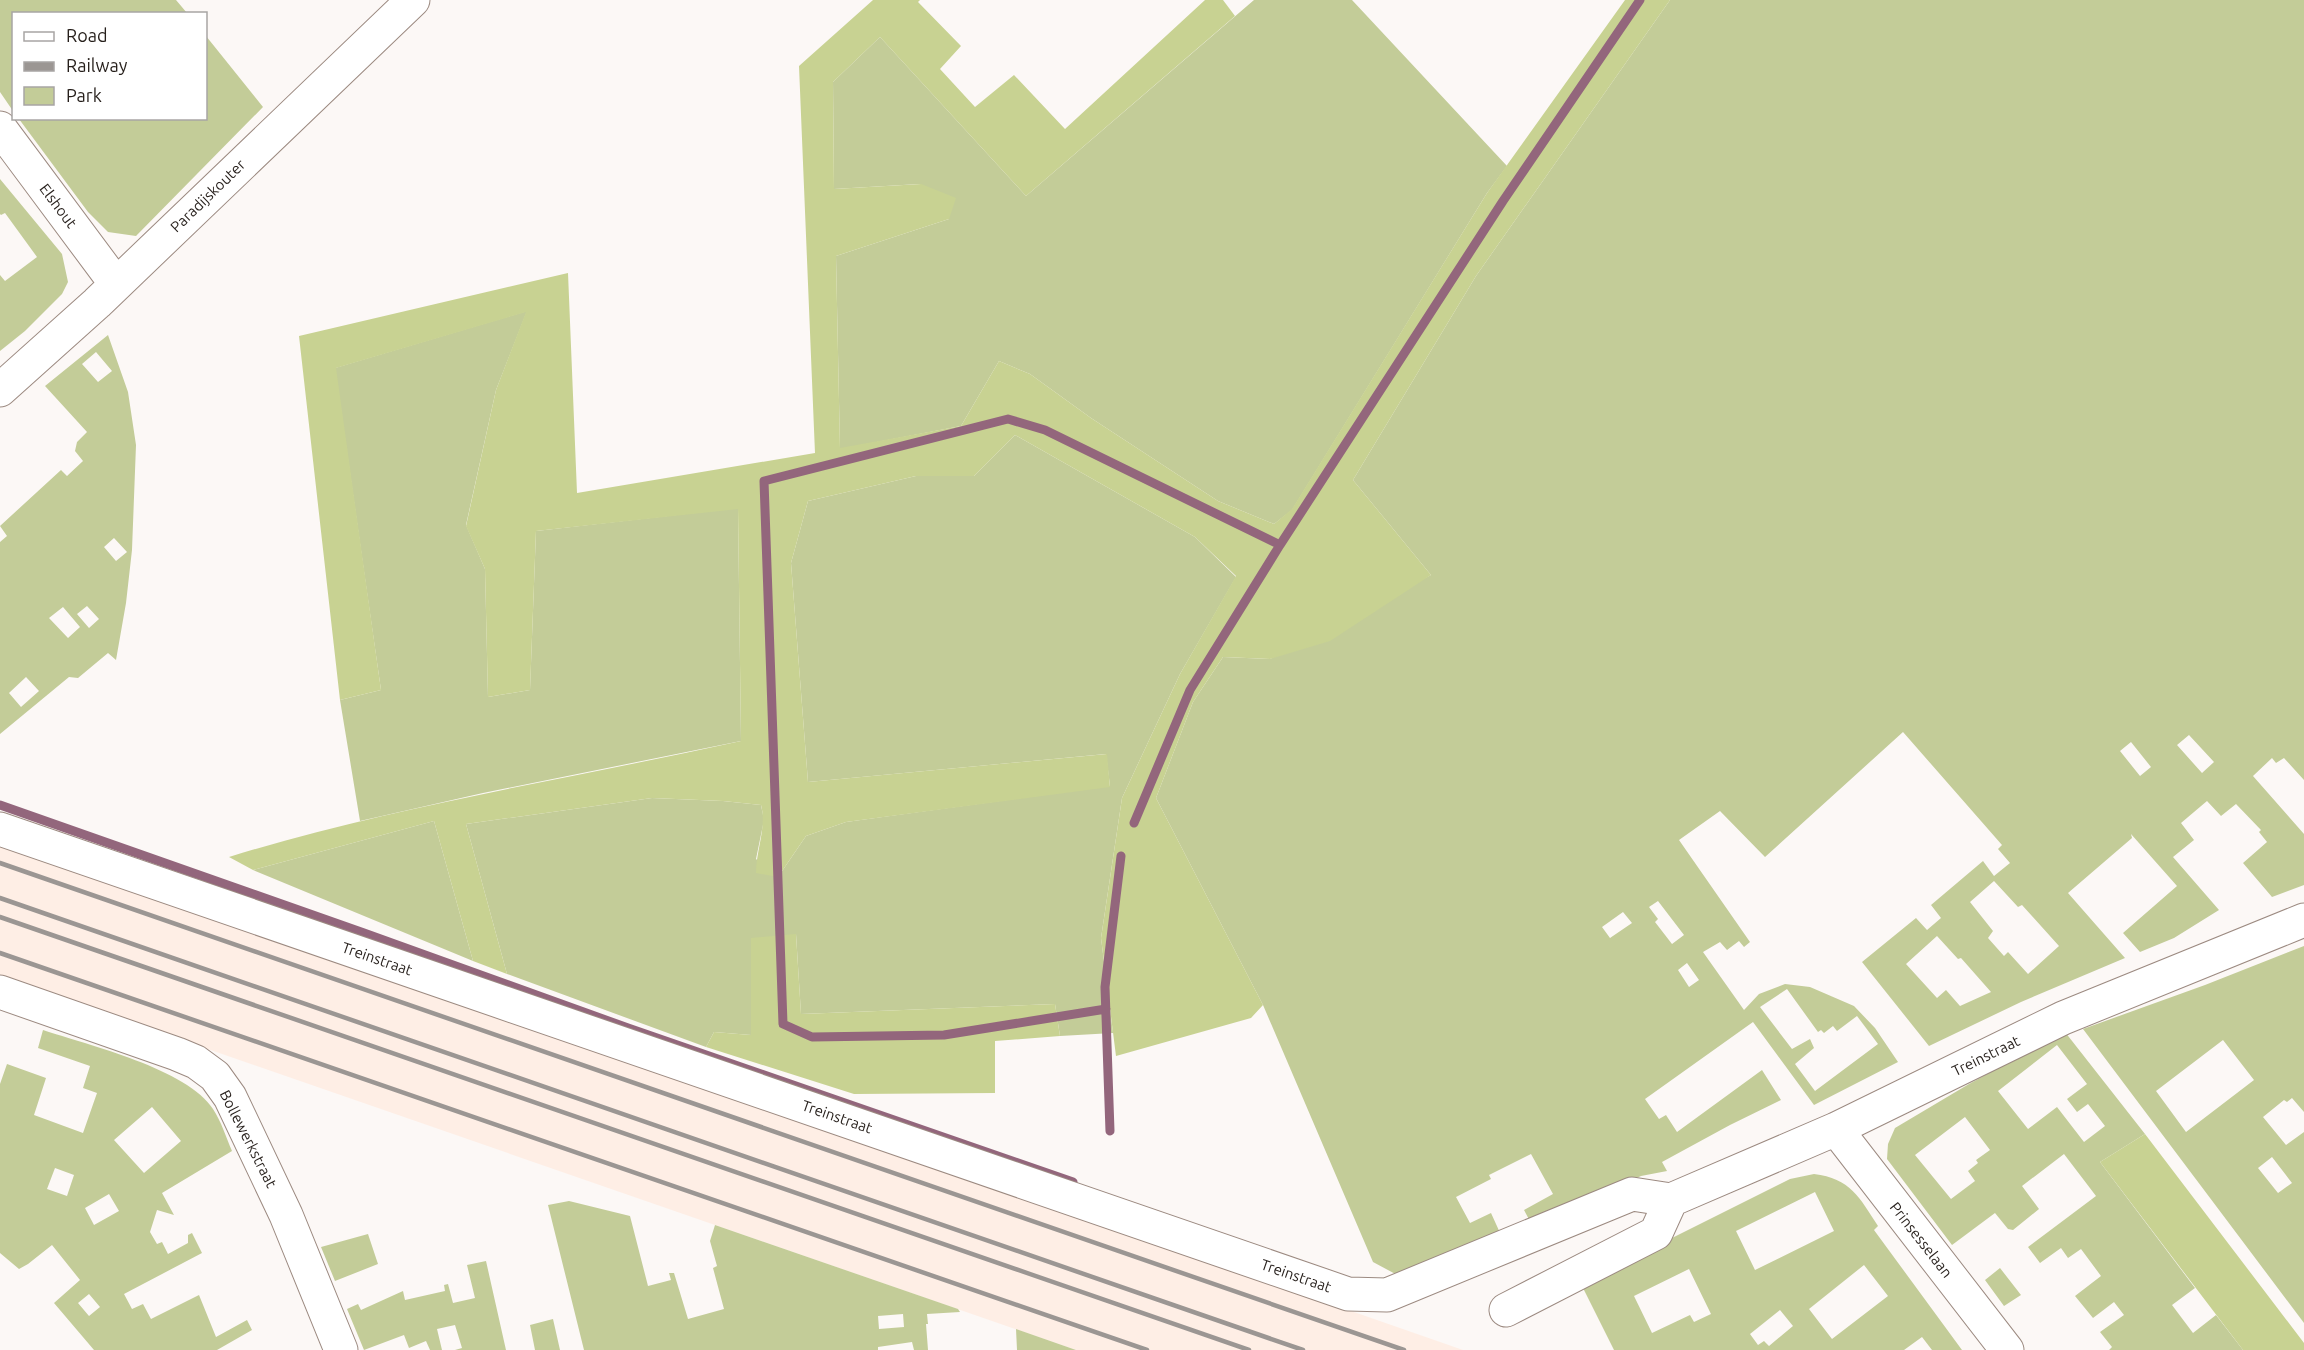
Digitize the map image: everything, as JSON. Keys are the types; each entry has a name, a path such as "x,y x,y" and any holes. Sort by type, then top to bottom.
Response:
{"street":[{"name":"Paradijskouter","path":"0,390 98,303 413,0"},
{"name":"Elshout","path":"0,128 116,284"},
{"name":"Treinstraat","path":"0,829 1348,1294 1387,1295 1632,1194 1671,1200 1836,1129 2063,1018 2304,920"},
{"name":"Bollewerkstraat","path":"0,992 177,1054 196,1062 215,1076 230,1097 286,1215 341,1350"},
{"name":"Prinsesselaan","path":"1836,1129 2007,1350"},
{"path":"1506,1310 1656,1233 1671,1200"}],"shaded area":[{"path":"0,843 1463,1350 1076,1350 845,1270 0,977"}],"green space":[{"path":"0,0 176,0 186,12 12,12 12,110 0,92"},
{"path":"873,0 920,0 918,2 961,46 940,69 975,107 1014,75 1065,129 1205,0 1223,0 1235,16 1026,196 880,37 833,82 834,189 921,184 956,198 949,219 836,256 840,448 961,426 999,361 1030,374 1091,418 1218,501 1274,524 1292,509 1487,193 1625,0 1670,0 1476,276 1353,480 1431,575 1330,641 1270,659 1223,657 1193,702 1156,798 1263,1005 1251,1018 1116,1056 1101,938 1122,798 1180,674 1236,576 1195,537 1015,435 974,476 916,476 808,501 791,563 808,782 1107,754 1110,787 846,822 806,836 778,877 756,873 763,822 761,805 652,798 466,824 507,974 473,961 434,821 253,870 229,857 420,807 741,741 738,509 536,531 530,690 488,697 485,569 466,526 496,390 526,312 336,368 381,690 340,700 299,336 568,273 577,493 815,453 799,66"},
{"path":"1254,0 1352,0 1507,166 1487,193 1292,510 1274,524 1218,501 1091,418 1030,374 999,361 961,426 840,449 836,256 949,219 920,184 834,189 833,82 880,37 1026,196"},
{"path":"1670,0 2304,0 2304,780 2284,758 2276,763 2272,758 2253,776 2304,834 2304,885 2272,897 2243,863 2267,842 2259,832 2261,830 2236,804 2221,816 2207,801 2181,823 2194,840 2173,857 2219,910 2174,938 2140,952 2123,933 2177,886 2131,834 2132,838 2068,893 2125,958 2021,1002 1929,1046 1862,962 1916,918 1927,930 1941,918 1931,905 1983,861 1994,876 2010,863 1998,849 2002,845 1903,732 1765,857 1720,811 1679,840 1750,942 1744,947 1739,941 1727,950 1720,942 1703,952 1744,1010 1759,994 1785,984 1810,987 1854,1006 1875,1028 1898,1062 1814,1105 1753,1022 1645,1099 1659,1119 1666,1115 1677,1132 1762,1070 1781,1100 1662,1162 1667,1171 1641,1176 1533,1227 1524,1210 1553,1194 1531,1154 1489,1175 1491,1179 1456,1197 1470,1223 1491,1213 1501,1235 1401,1277 1373,1262 1263,1005 1156,798 1193,702 1223,657 1270,659 1431,575 1353,480 1476,276","holes":["2189,735 2214,762 2202,773 2177,745","2131,742 2151,767 2140,776 2120,751","1994,881 2018,907 2022,905 2059,946 2028,974 2008,952 2004,956 1988,938 1993,931 1970,902","1658,901 1684,935 1672,944 1655,922 1658,919 1649,907","1623,912 1632,923 1610,938 1602,927","1937,936 1958,959 1961,958 1991,992 1960,1006 1946,990 1937,998 1906,964","1687,963 1699,980 1689,987 1678,970","1787,989 1818,1032 1821,1030 1824,1033 1833,1026 1837,1031 1857,1016 1878,1044 1815,1091 1795,1064 1814,1048 1810,1039 1792,1049 1760,1007"]},
{"path":"207,37 263,107 136,236 108,232 88,212 20,120 207,120"},
{"path":"0,179 62,254 68,282 62,294 25,331 0,351 0,275 5,281 37,257 5,213 0,214"},
{"path":"527,311 496,390 466,525 485,569 488,697 530,690 536,531 738,508 741,741 483,793 360,821 340,700 381,690 335,368"},
{"path":"108,335 128,392 136,445 132,550 126,603 116,660 108,653 78,678 69,677 0,734 0,542 7,536 0,526 61,470 67,476 83,461 75,451 77,442 87,432 45,386","holes":["96,352 112,371 98,382 82,364","114,538 127,552 116,561 104,547","87,606 99,619 89,628 77,614","63,607 80,627 68,638 49,618","26,677 39,691 21,707 9,693"]},
{"path":"1015,435 1195,537 1236,577 1180,674 1122,798 1101,938 1113,1033 1060,1036 1055,1004 801,1014 796,934 751,1035 714,1032 706,1047 507,974 466,824 652,798 761,805 764,820 756,859 778,877 806,836 846,822 1110,786 1106,754 808,782 791,563 808,501 916,476 974,476"},
{"path":"434,821 473,961 253,870"},
{"path":"796,934 801,1014 1055,1004 1060,1036 995,1041 995,1093 854,1094 706,1047 714,1032 751,1035 751,938"},
{"path":"2304,946 2304,1112 2292,1098 2287,1102 2284,1100 2263,1117 2286,1145 2304,1132 2304,1323 2083,1029","holes":["2223,1040 2254,1080 2186,1132 2156,1091","2272,1157 2292,1183 2278,1193 2258,1168"]},
{"path":"43,1030 136,1060 182,1082 200,1095 213,1109 232,1151 162,1193 174,1215 157,1210 150,1232 157,1244 162,1242 168,1254 188,1243 188,1235 192,1233 202,1253 124,1294 132,1309 143,1304 151,1319 199,1295 216,1337 247,1320 252,1330 217,1350 94,1350 54,1303 80,1280 52,1245 19,1269 0,1253 0,1084 7,1064 46,1078 34,1115 83,1133 97,1093 83,1088 90,1066 38,1048","holes":["152,1107 181,1141 144,1173 114,1140","55,1168 74,1175 67,1196 47,1189","109,1194 119,1211 94,1225 85,1208","89,1294 100,1307 89,1316 78,1303"]},
{"path":"2065,1032 2145,1134 2100,1162 2195,1288 2172,1305 2193,1333 2216,1315 2243,1350 2109,1350 2112,1347 2100,1332 2124,1315 2114,1302 2093,1318 2075,1296 2101,1276 2081,1249 2068,1258 2061,1248 2040,1263 2028,1247 2096,1196 2064,1154 2022,1186 2039,1209 2013,1230 2008,1229 1995,1213 1952,1245 1887,1159 1888,1144 1895,1128 1969,1084","holes":["2057,1045 2087,1084 2067,1099 2077,1112 2088,1104 2105,1126 2084,1142 2057,1107 2028,1129 1998,1091","1965,1117 1990,1150 1976,1160 1978,1163 1968,1171 1975,1181 1951,1199 1915,1155"]},
{"path":"2145,1134 2304,1343 2304,1350 2243,1350 2100,1162"},
{"path":"1814,1174 1826,1176 1837,1180 1853,1191 1878,1226 1874,1230 1962,1350 1932,1350 1922,1337 1904,1350 1614,1350 1583,1288 1556,1296 1790,1179","holes":["1815,1192 1834,1231 1755,1270 1736,1231","1864,1265 1888,1296 1832,1339 1809,1309","1689,1269 1711,1314 1694,1322 1690,1315 1652,1333 1634,1296","1780,1310 1793,1326 1769,1346 1764,1341 1758,1345 1750,1334"]},
{"path":"569,1201 630,1216 648,1286 671,1280 669,1273 674,1273 688,1319 724,1309 713,1268 717,1266 710,1241 715,1225 958,1309 960,1312 927,1314 928,1350 914,1350 912,1342 878,1347 878,1350 584,1350 548,1205","holes":["903,1314 904,1327 879,1329 878,1316"]},
{"path":"368,1234 378,1264 335,1281 321,1247"},
{"path":"486,1261 506,1350 455,1350 462,1348 455,1325 437,1329 442,1350 430,1350 426,1341 409,1348 404,1335 364,1350 347,1309 358,1304 361,1310 403,1291 405,1300 445,1291 444,1285 448,1284 453,1303 475,1298 467,1265"},
{"path":"2000,1268 2021,1295 2004,1306 1985,1280"},
{"path":"553,1319 560,1350 535,1350 530,1325"},
{"path":"1016,1329 1076,1350 1017,1350"}],"waterway":[{"path":"1106,1009 944,1035 812,1037 783,1024 764,481 1008,419 1045,430 1280,545 1503,201 1640,0"},
{"path":"1134,823 1190,690 1280,545"},
{"path":"0,805 628,1028 1073,1182"},
{"path":"1110,1131 1105,987 1121,856"}],"railway":[{"path":"0,863 1404,1350"},
{"path":"0,898 1303,1350"},
{"path":"0,917 1249,1350"},
{"path":"0,953 1147,1350"}]}
